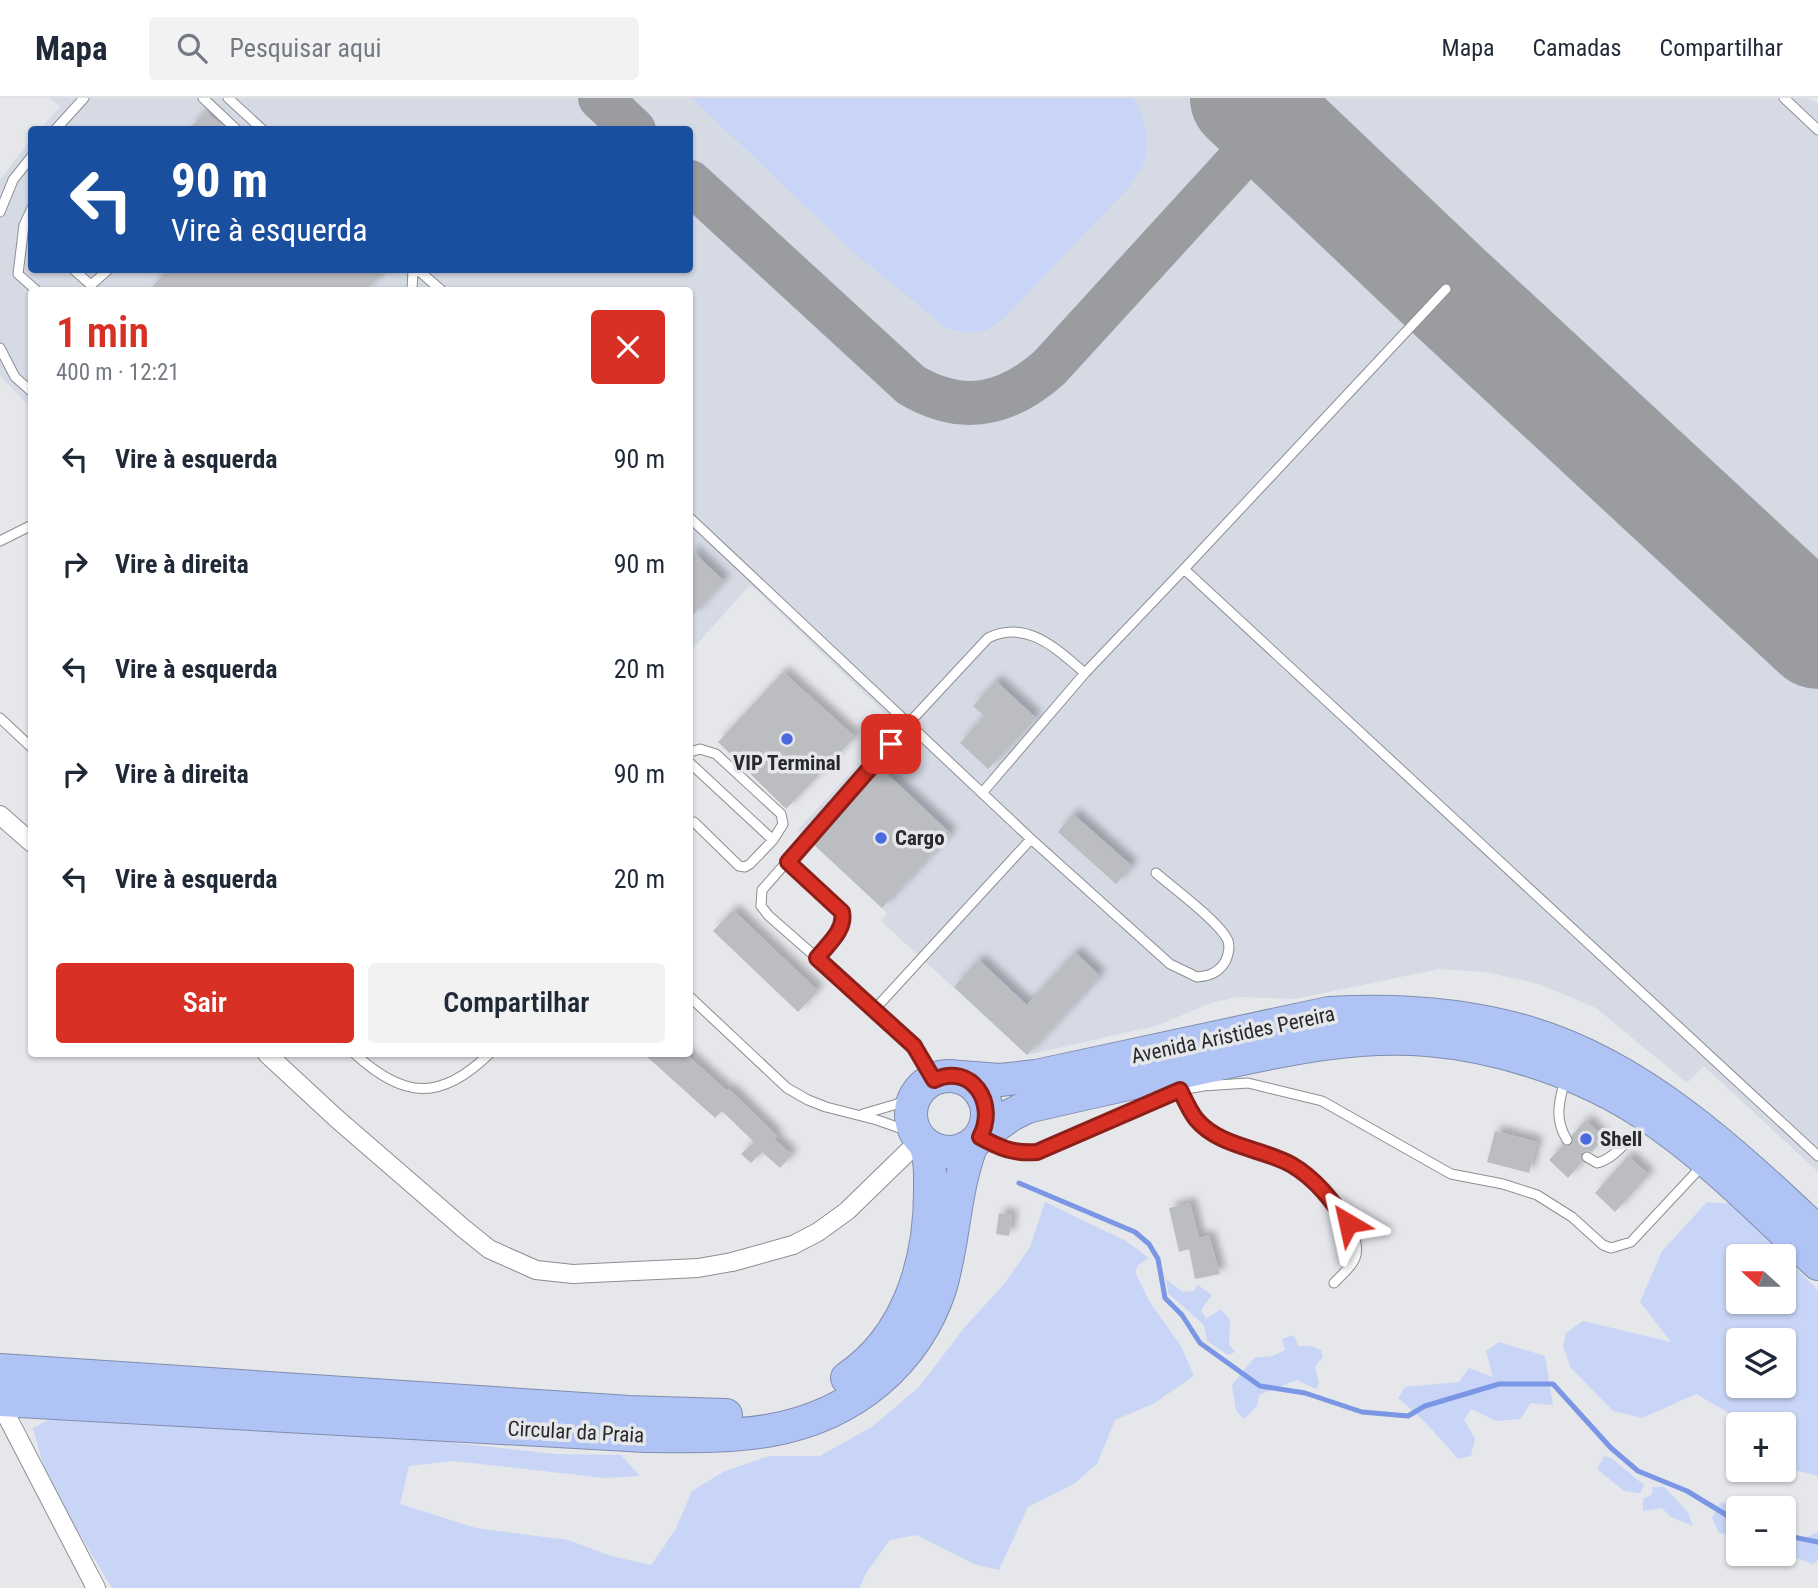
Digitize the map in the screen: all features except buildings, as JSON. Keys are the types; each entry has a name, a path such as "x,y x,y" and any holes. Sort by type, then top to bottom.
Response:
{"highway":[{"name":"Avenida Aristides Pereira","path":"938,1083 1036,1076 1329,1013 1370,1010 1461,1017 1531,1033 1591,1057 1656,1095 1756,1173 1818,1232"},
{"name":"Avenida Aristides Pereira","path":"976,1140 1027,1107 1303,1046 1381,1039 1476,1045 1566,1074 1600,1090 1659,1125 1706,1162 1818,1264"},
{"path":"938,1083 971,1083 984,1099 987,1118 976,1140 954,1152 944,1152 921,1139 912,1124 913,1100 938,1083"},
{"name":"Circular da Praia","path":"0,1370 629,1412 710,1415 775,1410 829,1390 855,1372 876,1355 906,1310 917,1283 926,1248 929,1221 929,1154 921,1139"},
{"name":"Circular da Praia","path":"0,1401 646,1436 708,1437 782,1429 814,1420 842,1407 868,1390 910,1349 928,1320 940,1288 959,1181 976,1140"}],"street":[{"path":"0,815 28,840"},
{"path":"270,1057 336,1118 489,1249 536,1270 573,1275 698,1268 732,1262 793,1245 818,1232 847,1211 921,1139"},
{"path":"0,1401 96,1588"},
{"path":"17,1436 21,1420 39,1402"}],"lane":[{"path":"59,126 84,98"},
{"path":"203,98 233,126"},
{"path":"228,98 259,126"},
{"path":"1784,98 1818,130"},
{"path":"0,212 13,180 28,161"},
{"path":"28,228 18,274 33,287"},
{"path":"77,273 91,285 105,273"},
{"path":"419,273 437,287"},
{"path":"982,793 1085,673 1446,289"},
{"path":"0,348 15,377 28,388"},
{"path":"693,521 1031,839 1170,964 1197,977 1215,973 1225,962 1228,953 1227,939 1214,924 1156,873"},
{"path":"0,541 28,527"},
{"path":"1184,569 1818,1156"},
{"path":"858,1115 882,1110 938,1083 914,1046 769,916 761,906 762,890 908,724 988,638 1002,632 1017,631 1034,636 1049,643 1085,673"},
{"path":"0,718 28,744"},
{"path":"693,751 700,749 716,754 780,814 783,824 774,840 745,867 739,866 694,822"},
{"path":"693,766 774,840"},
{"path":"875,1009 1031,839"},
{"path":"788,862 842,912 839,930 817,958"},
{"path":"693,1000 787,1088 808,1100 858,1115 921,1139"},
{"path":"359,1057 390,1081 416,1089 430,1088 457,1079 485,1057"},
{"path":"1566,1074 1558,1108 1560,1128 1567,1140"},
{"path":"976,1140 1003,1150 1037,1152 1180,1090 1248,1083 1322,1101 1451,1174 1503,1184 1537,1195 1572,1217 1603,1245 1611,1248 1631,1242 1706,1162"},
{"path":"1180,1090 1197,1121 1211,1132 1294,1166 1327,1195 1348,1223 1356,1248 1355,1258 1334,1283"},
{"path":"1587,1157 1597,1163 1611,1159 1641,1128 1659,1125"}],"shaded area":[{"path":"50,98 1806,98 1818,103 1818,1172 1704,1066 1687,1083 1596,1008 1539,984 1485,972 1439,969 1295,999 1238,997 1211,1003 1156,1026 1027,1055 881,921 887,913 798,830 895,723 753,587 748,587 693,649 693,287 28,287 28,405 0,376 0,180 28,143 28,273 693,273 693,126 43,126 60,107"},
{"path":"692,98 1133,98 1146,129 1146,154 1143,165 1130,186 1003,319 987,330 968,333 946,328 850,249"},
{"path":"1045,1202 1126,1241 1149,1258 1138,1265 1135,1272 1149,1301 1181,1346 1194,1376 1153,1404 1115,1420 1097,1464 1074,1484 1028,1507 999,1570 974,1564 916,1535 890,1540 859,1588 112,1588 45,1471 33,1428 56,1416 384,1435 554,1454 621,1455 640,1476 604,1478 454,1461 409,1466 400,1504 476,1528 568,1540 611,1556 651,1565 676,1529 692,1491 725,1471 769,1456 820,1456 873,1426 919,1387 964,1328 1005,1283 1030,1247"},
{"path":"1707,1202 1731,1204 1771,1244 1726,1244 1726,1314 1796,1314 1796,1268 1818,1290 1818,1476 1796,1470 1796,1412 1727,1412 1696,1394 1642,1418 1613,1411 1571,1368 1563,1347 1566,1333 1583,1321 1671,1342 1640,1302 1662,1251"},
{"path":"1166,1279 1183,1292 1194,1291 1198,1285 1212,1295 1201,1310 1206,1319 1221,1309 1230,1320 1229,1344 1235,1352 1228,1355 1207,1341 1204,1325 1168,1293"},
{"path":"1294,1335 1298,1346 1312,1346 1321,1350 1323,1357 1315,1366 1319,1383 1316,1389 1297,1380 1259,1395 1257,1406 1244,1419 1236,1410 1232,1385 1254,1358 1272,1356 1285,1350 1282,1339"},
{"path":"1499,1342 1545,1356 1553,1405 1531,1403 1520,1419 1496,1421 1471,1409 1464,1420 1475,1439 1471,1456 1458,1459 1425,1422 1398,1398 1405,1387 1459,1382 1469,1368 1493,1377 1486,1351"},
{"path":"1604,1456 1611,1458 1644,1485 1640,1493 1624,1491 1597,1469"},
{"path":"1653,1487 1664,1487 1688,1512 1693,1526 1671,1517 1662,1508 1643,1511 1643,1499 1652,1494"},
{"path":"1721,1502 1726,1503 1726,1534 1719,1533 1712,1518"},
{"path":"1818,1532 1818,1560 1813,1564 1796,1558 1796,1542"}],"waterway":[{"path":"1019,1183 1135,1232 1149,1244 1158,1259 1165,1298 1182,1315 1200,1343 1260,1386 1305,1393 1362,1412 1408,1416 1425,1406 1499,1384 1553,1384 1611,1448 1638,1471 1687,1491 1726,1515"},
{"path":"1796,1538 1818,1542"}],"taxiway":[{"path":"600,98 630,126"},
{"path":"693,185 911,385 948,400 983,402 1016,391 1049,368 1272,124"}],"runway":[{"path":"1245,98 1446,289 1818,634"}],"place":[{"name":"VIP Terminal","path":"787,739"},
{"name":"Cargo","path":"881,838"},
{"name":"Shell","path":"1586,1139"}],"route":[{"path":"891,744 788,862 842,912 839,930 817,958 914,1046 934,1080 939,1077 961,1077 979,1091 987,1108 987,1118 980,1137 1003,1150 1037,1152 1180,1090 1197,1121 1227,1140 1294,1166 1327,1195 1348,1223"}]}
